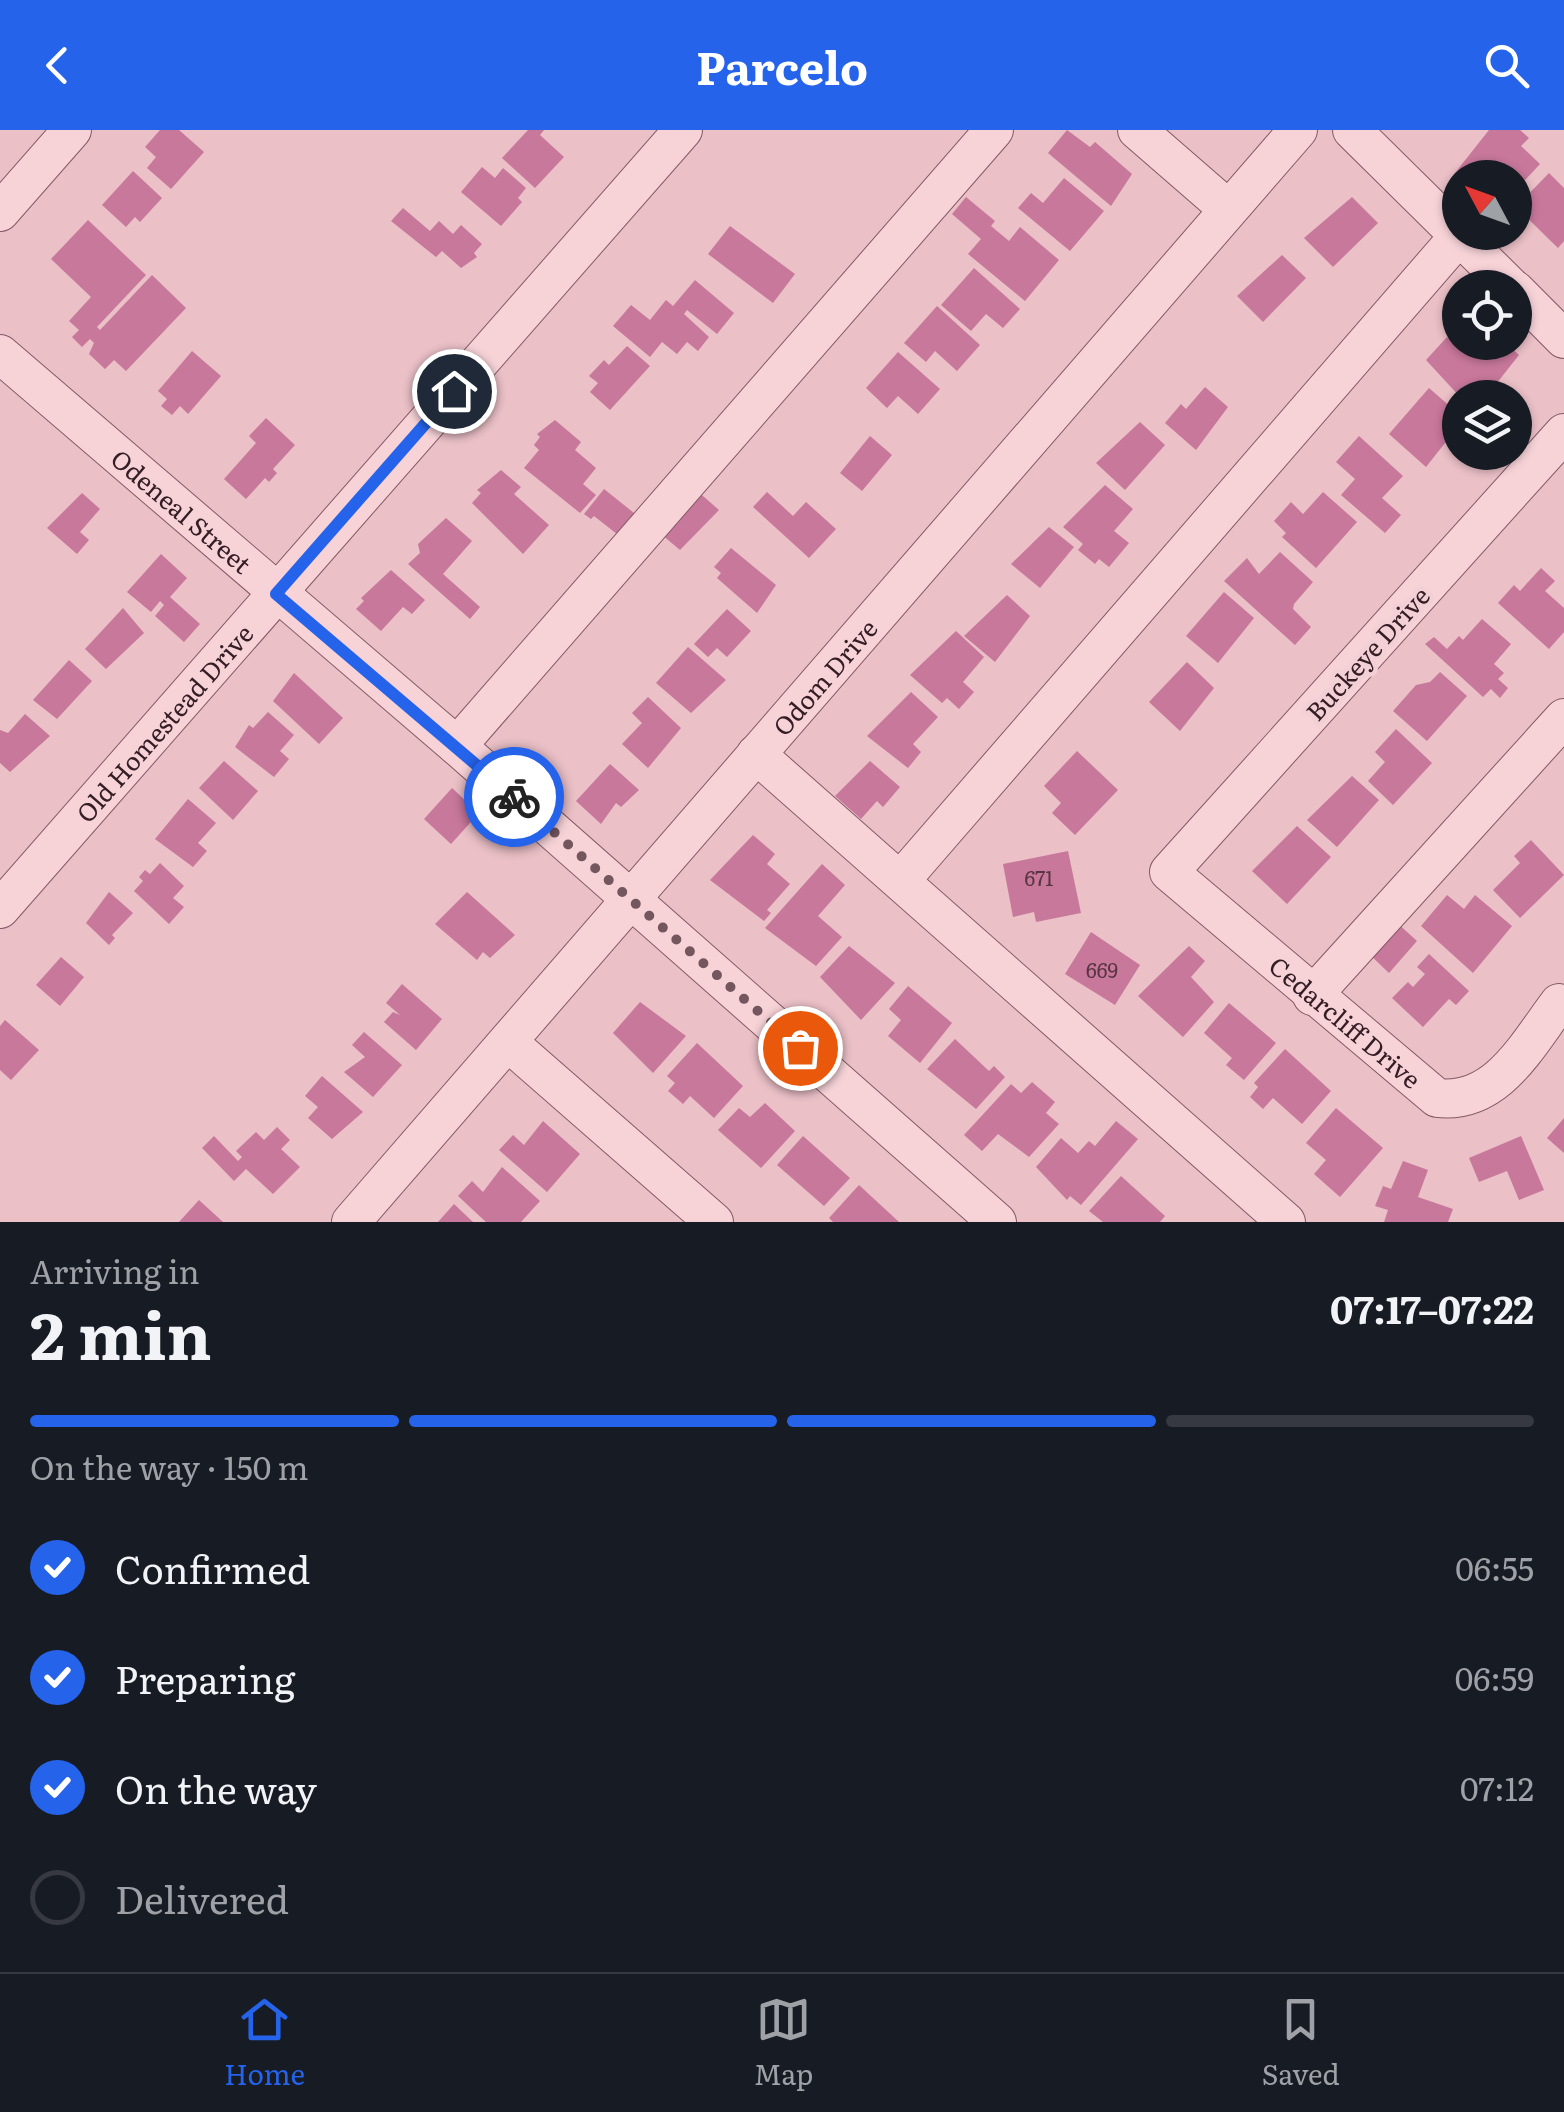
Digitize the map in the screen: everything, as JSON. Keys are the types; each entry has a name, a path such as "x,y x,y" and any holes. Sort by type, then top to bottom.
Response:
{"street":[{"path":"0,212 72,130"},
{"name":"Old Homestead Drive","path":"0,909 683,130"},
{"path":"457,746 994,130"},
{"path":"1137,130 1228,209"},
{"name":"Odom Drive","path":"351,1222 1298,130"},
{"path":"1352,130 1442,219"},
{"path":"901,880 1447,250"},
{"path":"1474,250 1494,270"},
{"path":"1532,307 1564,339"},
{"name":"Odeneal Street","path":"0,354 457,746 997,1222"},
{"name":"Buckeye Drive","path":"1169,872 1564,433"},
{"path":"1312,996 1564,718"},
{"path":"756,754 1286,1222"},
{"name":"Cedarcliff Drive","path":"1169,872 1421,1090 1436,1098 1456,1100 1474,1096 1505,1072 1562,996"},
{"path":"508,1042 714,1222"}],"building":[{"path":"160,130 179,130 204,152 171,189 147,168 156,157 145,147"},
{"path":"528,130 544,130 540,135 564,157 535,188 502,158"},
{"path":"1067,130 1090,147 1095,142 1132,174 1111,206 1048,153"},
{"path":"1489,130 1520,130 1529,138 1521,146 1540,164 1532,173 1532,160 1465,160"},
{"path":"482,167 495,178 503,168 526,188 518,198 522,202 501,226 461,192"},
{"path":"133,171 162,198 140,222 135,217 126,227 102,205"},
{"path":"1549,173 1564,188 1564,241 1558,248 1532,223 1532,191"},
{"path":"1064,178 1104,211 1070,251 1018,208 1031,193 1043,203"},
{"path":"966,197 995,221 991,226 1009,241 1020,227 1059,260 1025,301 968,254 981,239 952,214"},
{"path":"1352,197 1378,223 1333,267 1304,238"},
{"path":"403,208 430,231 439,221 453,234 461,225 482,244 474,253 477,257 461,268 442,251 436,257 391,221"},
{"path":"88,220 146,275 97,327 100,330 152,275 186,308 126,371 114,360 105,369 89,354 94,343 90,339 82,347 72,337 79,330 69,321 91,297 51,259"},
{"path":"730,226 795,274 773,303 708,254"},
{"path":"1282,255 1306,278 1263,322 1237,296"},
{"path":"974,268 1020,309 1003,328 986,314 971,331 941,305"},
{"path":"695,280 734,313 717,334 687,310 684,314 709,337 698,351 687,342 677,354 662,342 650,357 613,326 631,305 650,320 666,300 673,306"},
{"path":"937,306 980,345 957,371 935,351 926,362 904,343"},
{"path":"1442,342 1442,360 1515,360 1499,380 1444,380 1426,360"},
{"path":"627,346 650,366 610,410 590,392 598,383 589,376 604,360 609,365"},
{"path":"192,351 221,376 188,414 180,406 172,415 161,406 167,399 158,391"},
{"path":"898,352 940,389 918,414 898,396 887,408 866,388"},
{"path":"1205,387 1228,407 1196,450 1165,423 1181,404 1186,409"},
{"path":"1429,388 1442,399 1442,447 1426,467 1389,434"},
{"path":"266,418 295,445 273,469 277,473 269,482 265,478 246,499 224,479 256,443 249,436"},
{"path":"555,420 581,442 575,450 596,468 583,484 596,495 580,513 524,468 539,450 534,445 540,437 537,434"},
{"path":"1140,422 1165,445 1125,490 1096,463"},
{"path":"870,436 892,455 862,491 840,473"},
{"path":"1359,436 1403,476 1382,498 1401,515 1385,533 1341,495 1355,479 1336,462"},
{"path":"501,470 521,487 514,494 549,525 523,554 472,503 481,493 477,490"},
{"path":"1105,485 1133,509 1114,531 1129,543 1109,567 1099,559 1095,564 1078,550 1083,544 1063,527"},
{"path":"604,489 639,517 622,538 594,516 591,519 584,514"},
{"path":"696,490 719,510 680,550 661,534"},
{"path":"767,492 793,516 806,502 836,529 809,558 753,507"},
{"path":"1323,492 1357,522 1316,568 1282,537 1286,533 1274,521 1291,502 1303,514"},
{"path":"82,493 100,509 80,532 89,540 77,554 47,528"},
{"path":"446,518 472,541 443,574 480,607 470,619 408,564 420,553 418,544"},
{"path":"1049,527 1074,547 1040,588 1011,564"},
{"path":"731,548 776,585 757,613 717,578 721,573 714,567"},
{"path":"1280,552 1313,582 1294,604 1293,609 1311,627 1295,645 1224,581 1247,558 1259,574"},
{"path":"161,554 187,578 170,597 200,624 184,642 155,616 164,605 160,601 151,612 127,592"},
{"path":"1541,568 1555,581 1545,591 1564,608 1564,632 1549,649 1498,603 1514,585 1520,591"},
{"path":"391,570 425,600 412,614 403,607 381,631 356,609 364,601 361,598"},
{"path":"1224,592 1254,618 1218,663 1186,636"},
{"path":"1007,595 1030,616 995,662 964,636"},
{"path":"123,608 144,633 106,669 85,649"},
{"path":"727,609 751,631 727,657 717,648 708,657 694,644"},
{"path":"1482,619 1511,644 1494,664 1504,673 1498,679 1508,688 1500,698 1491,689 1483,697 1425,644 1434,637 1447,649 1459,636 1463,640"},
{"path":"956,631 984,657 963,682 974,692 959,709 947,698 942,703 910,675"},
{"path":"688,647 726,680 691,713 656,683"},
{"path":"69,660 92,681 57,719 33,700"},
{"path":"1187,662 1214,688 1180,731 1149,702"},
{"path":"1440,672 1467,696 1427,741 1393,711 1416,685 1430,682"},
{"path":"294,673 343,718 319,744 273,701"},
{"path":"911,692 938,717 913,744 921,752 908,768 867,736"},
{"path":"648,697 681,728 648,768 622,744 642,723 632,713"},
{"path":"268,712 294,735 280,751 289,759 274,777 235,747 249,725 253,728"},
{"path":"25,714 50,736 10,772 0,763 0,730 8,733"},
{"path":"1396,729 1432,763 1393,805 1368,781 1385,762 1375,752"},
{"path":"1077,751 1118,790 1075,835 1052,813 1061,803 1044,786"},
{"path":"224,761 258,791 233,820 199,788"},
{"path":"870,761 900,787 883,807 877,801 861,819 835,796"},
{"path":"610,764 639,790 621,807 616,803 601,824 576,801"},
{"path":"1352,776 1379,800 1337,847 1307,820"},
{"path":"452,788 479,813 451,844 424,819"},
{"path":"188,799 216,823 198,843 207,851 193,867 155,839"},
{"path":"1297,826 1331,857 1287,904 1252,871"},
{"path":"753,835 775,854 767,864 790,884 767,910 771,913 764,921 710,880"},
{"path":"1531,840 1564,875 1520,918 1493,890 1520,863 1514,856"},
{"path":"1068,851 1081,913 1036,922 1034,912 1013,917 1003,864"},
{"path":"160,863 184,886 173,898 184,907 169,924 134,891 143,881 139,877 145,870 150,874"},
{"path":"822,864 845,885 818,916 842,937 816,966 765,928"},
{"path":"109,892 133,913 112,935 115,938 109,945 86,923"},
{"path":"467,892 515,935 490,958 483,952 477,960 435,924"},
{"path":"1447,895 1464,909 1475,895 1512,926 1473,973 1421,926"},
{"path":"1395,921 1417,941 1389,973 1367,952"},
{"path":"1091,932 1140,965 1115,1005 1065,974"},
{"path":"849,946 895,983 861,1020 820,977"},
{"path":"1189,946 1205,961 1191,977 1214,1002 1183,1037 1138,996"},
{"path":"1429,954 1469,991 1456,1005 1449,999 1423,1027 1392,998 1408,982 1413,987 1425,974 1417,967"},
{"path":"61,957 84,977 60,1006 36,985"},
{"path":"402,984 442,1019 416,1050 384,1022 393,1012 400,1015 386,1003"},
{"path":"908,986 952,1023 920,1063 888,1036 901,1020 889,1009"},
{"path":"640,1002 686,1036 653,1073 613,1033"},
{"path":"1229,1003 1276,1043 1244,1080 1226,1065 1232,1058 1204,1033"},
{"path":"5,1020 39,1050 11,1080 0,1070 0,1026"},
{"path":"364,1032 402,1065 373,1097 344,1072 365,1057 352,1045"},
{"path":"955,1039 989,1071 994,1066 1005,1077 976,1109 927,1069"},
{"path":"697,1043 743,1086 714,1118 690,1096 683,1104 668,1091 675,1083 667,1076"},
{"path":"1285,1049 1331,1091 1302,1124 1273,1098 1263,1109 1250,1097 1258,1087 1254,1083"},
{"path":"322,1076 363,1112 332,1139 308,1118 318,1107 305,1096"},
{"path":"1032,1082 1055,1102 1046,1113 1059,1124 1029,1157 998,1134 982,1151 964,1135 1011,1084 1021,1093"},
{"path":"765,1103 795,1131 761,1168 718,1130 739,1108 750,1117"},
{"path":"1336,1108 1383,1148 1340,1197 1314,1174 1326,1160 1306,1143"},
{"path":"1564,1118 1564,1153 1547,1138"},
{"path":"543,1121 580,1154 547,1192 499,1150 513,1135 524,1145"},
{"path":"1116,1121 1138,1139 1081,1205 1070,1196 1067,1200 1036,1167 1061,1138 1078,1153 1089,1141 1095,1146"},
{"path":"277,1127 290,1140 281,1149 300,1167 273,1194 246,1169 234,1181 202,1148 214,1136 238,1161 242,1157 236,1151 256,1132 264,1140"},
{"path":"803,1136 850,1178 824,1206 777,1165"},
{"path":"1521,1136 1544,1190 1519,1200 1507,1171 1479,1182 1469,1158"},
{"path":"1403,1161 1428,1170 1418,1197 1453,1209 1448,1222 1384,1222 1388,1210 1375,1206 1383,1186 1391,1189"},
{"path":"502,1167 540,1201 521,1222 486,1222 458,1196 472,1181 483,1192"},
{"path":"1121,1176 1165,1216 1160,1222 1103,1222 1089,1211"},
{"path":"859,1185 899,1222 833,1222 829,1218"},
{"path":"199,1200 223,1222 179,1222"},
{"path":"454,1204 473,1222 438,1222"}],"way so far":[{"path":"514,797 800,1048"}],"route":[{"path":"454,391 276,594 514,797"}]}
